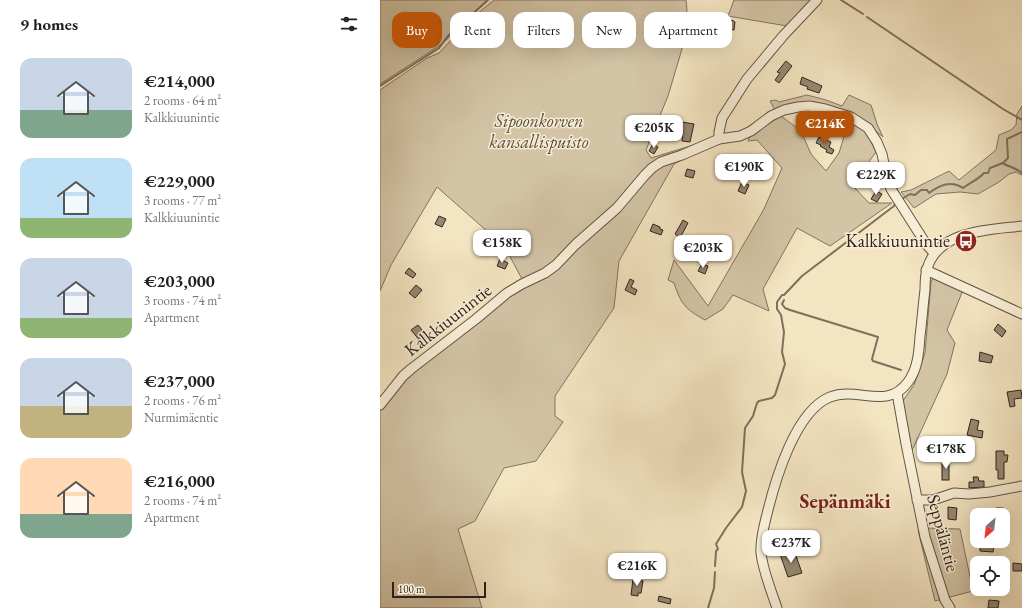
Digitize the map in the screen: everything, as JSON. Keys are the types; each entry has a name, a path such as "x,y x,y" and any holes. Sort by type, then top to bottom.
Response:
{"street":[{"path":"719,139 722,118 747,79 783,36 818,0"},
{"name":"Kalkkiuunintie","path":"380,405 403,376 411,369 507,293 545,273 556,265 579,241 617,208 652,168 661,162 682,155 719,139 740,136 750,131 771,116 784,110 809,106 825,109 851,117 868,128 877,142 882,154 891,189 926,244 934,253"},
{"path":"777,608 765,571 761,552 762,534 773,490 784,459 798,430 808,414 819,403 841,394 850,393 885,397 897,393 909,381 915,367 918,352 926,270 934,253 947,242 963,236 985,230 1022,226"},
{"path":"926,270 1022,314"},
{"name":"Seppäläntie","path":"897,393 925,537 945,600 950,608"},
{"path":"917,500 933,500 954,493 969,494 990,492 1022,486"}],"green space":[{"path":"380,0 487,0 475,12 450,12 450,36 442,44 442,12 392,12 392,48 436,48 380,84"},
{"name":"Sipoonkorven kansallispuisto","path":"494,0 686,0 687,12 644,12 644,48 682,48 668,96 646,150 651,158 710,140 713,143 674,164 619,261 614,308 555,396 555,416 563,422 536,461 504,468 475,521 458,529 482,608 380,608 380,405 410,368 523,281 505,247 437,187 391,265 380,291 380,90 427,58 439,53 450,41 450,48 505,48 505,12 479,12"},
{"path":"734,0 813,0 787,26 732,17 732,12 730,12"},
{"path":"807,95 842,106 849,95 871,105 883,137 870,126 815,104 775,110 770,101 776,100 779,102"},
{"path":"1022,106 1022,175 1016,172 1009,174 999,182 978,194 960,192 936,194 914,208 901,192 911,190 949,171 959,180 996,150 999,135 1011,130 1016,125 1017,114"},
{"path":"781,116 801,131 811,154 826,171 839,153 849,120 866,132 876,152 852,185 869,203 892,203 830,246 797,228 763,289 769,311 733,295 723,309 705,320 688,309 679,296 674,283 668,280 674,260 708,306 764,209 782,168 757,140 748,141 751,134"},
{"path":"933,278 963,290 947,330 955,343 947,374 910,455 902,402 914,385 925,353 931,282"},
{"path":"925,528 960,529 970,577 970,592 935,601 918,530"}],"building":[{"path":"732,20 735,22 734,30 732,30"},
{"path":"786,61 792,66 779,83 775,80 780,73 777,72"},
{"path":"802,77 822,86 819,93 807,89 808,87 800,84"},
{"path":"682,122 694,124 690,142 682,141"},
{"path":"819,137 831,142 829,147 834,150 832,154 826,152 827,150 816,143"},
{"path":"653,144 658,147 654,154 649,151"},
{"path":"687,169 695,171 693,178 685,176"},
{"path":"742,182 749,185 745,194 738,191"},
{"path":"876,191 882,194 877,202 871,199"},
{"path":"439,216 446,219 442,227 435,224"},
{"path":"683,220 688,223 680,238 675,234"},
{"path":"653,224 663,230 661,235 650,231"},
{"path":"500,259 508,263 505,269 497,266"},
{"path":"702,264 708,266 705,274 698,271"},
{"path":"409,268 416,274 413,278 405,273"},
{"path":"630,279 634,281 631,287 637,290 635,295 625,290"},
{"path":"416,285 422,290 415,298 409,293"},
{"path":"998,324 1006,331 1002,337 994,330"},
{"path":"418,325 428,337 421,342 411,330"},
{"path":"980,352 993,356 991,363 979,361"},
{"path":"1021,390 1022,398 1014,399 1015,406 1010,407 1007,392"},
{"path":"971,419 979,421 977,430 983,431 982,438 967,435"},
{"path":"996,451 1004,451 1004,455 1008,455 1007,462 1004,462 1004,479 998,479 998,470 996,470"},
{"path":"942,459 949,459 949,480 942,480"},
{"path":"973,477 978,477 979,481 984,481 984,487 969,488 969,482 974,482"},
{"path":"948,507 957,508 956,520 948,519"},
{"path":"980,548 994,548 993,552 980,551"},
{"path":"794,550 802,573 788,577 780,554"},
{"path":"1013,563 1022,564 1022,571 1013,571"},
{"path":"633,579 643,581 641,593 638,593 638,596 631,595"},
{"path":"659,596 671,599 670,604 658,601"},
{"path":"989,600 999,601 998,608 988,608"}],"waterway":[{"path":"380,86 439,48 448,36 488,0"},
{"path":"841,0 863,14"},
{"path":"867,17 1003,109 1022,120"},
{"path":"902,199 910,194 915,195 921,190 927,190 929,193 946,184 954,184 963,188 984,173 988,173 990,168 1003,163 1008,158 1007,139 1022,132"},
{"path":"1004,164 1022,173"},
{"path":"715,566 716,551 718,549 716,544 742,507 746,491 742,472 745,428 753,416 757,403 759,401 772,398 775,395 785,364 782,352 784,332 781,315 777,309 777,302 782,295 784,295 802,276 894,206 895,203"},
{"path":"784,300 782,304 785,308 790,310 878,337 872,359 873,361 901,370"},
{"path":"708,608 714,588 715,572"}],"place":[{"name":"Kalkkiuunintie","path":"966,241"}],"district":[{"name":"Sepänmäki","path":"845,501"}]}
